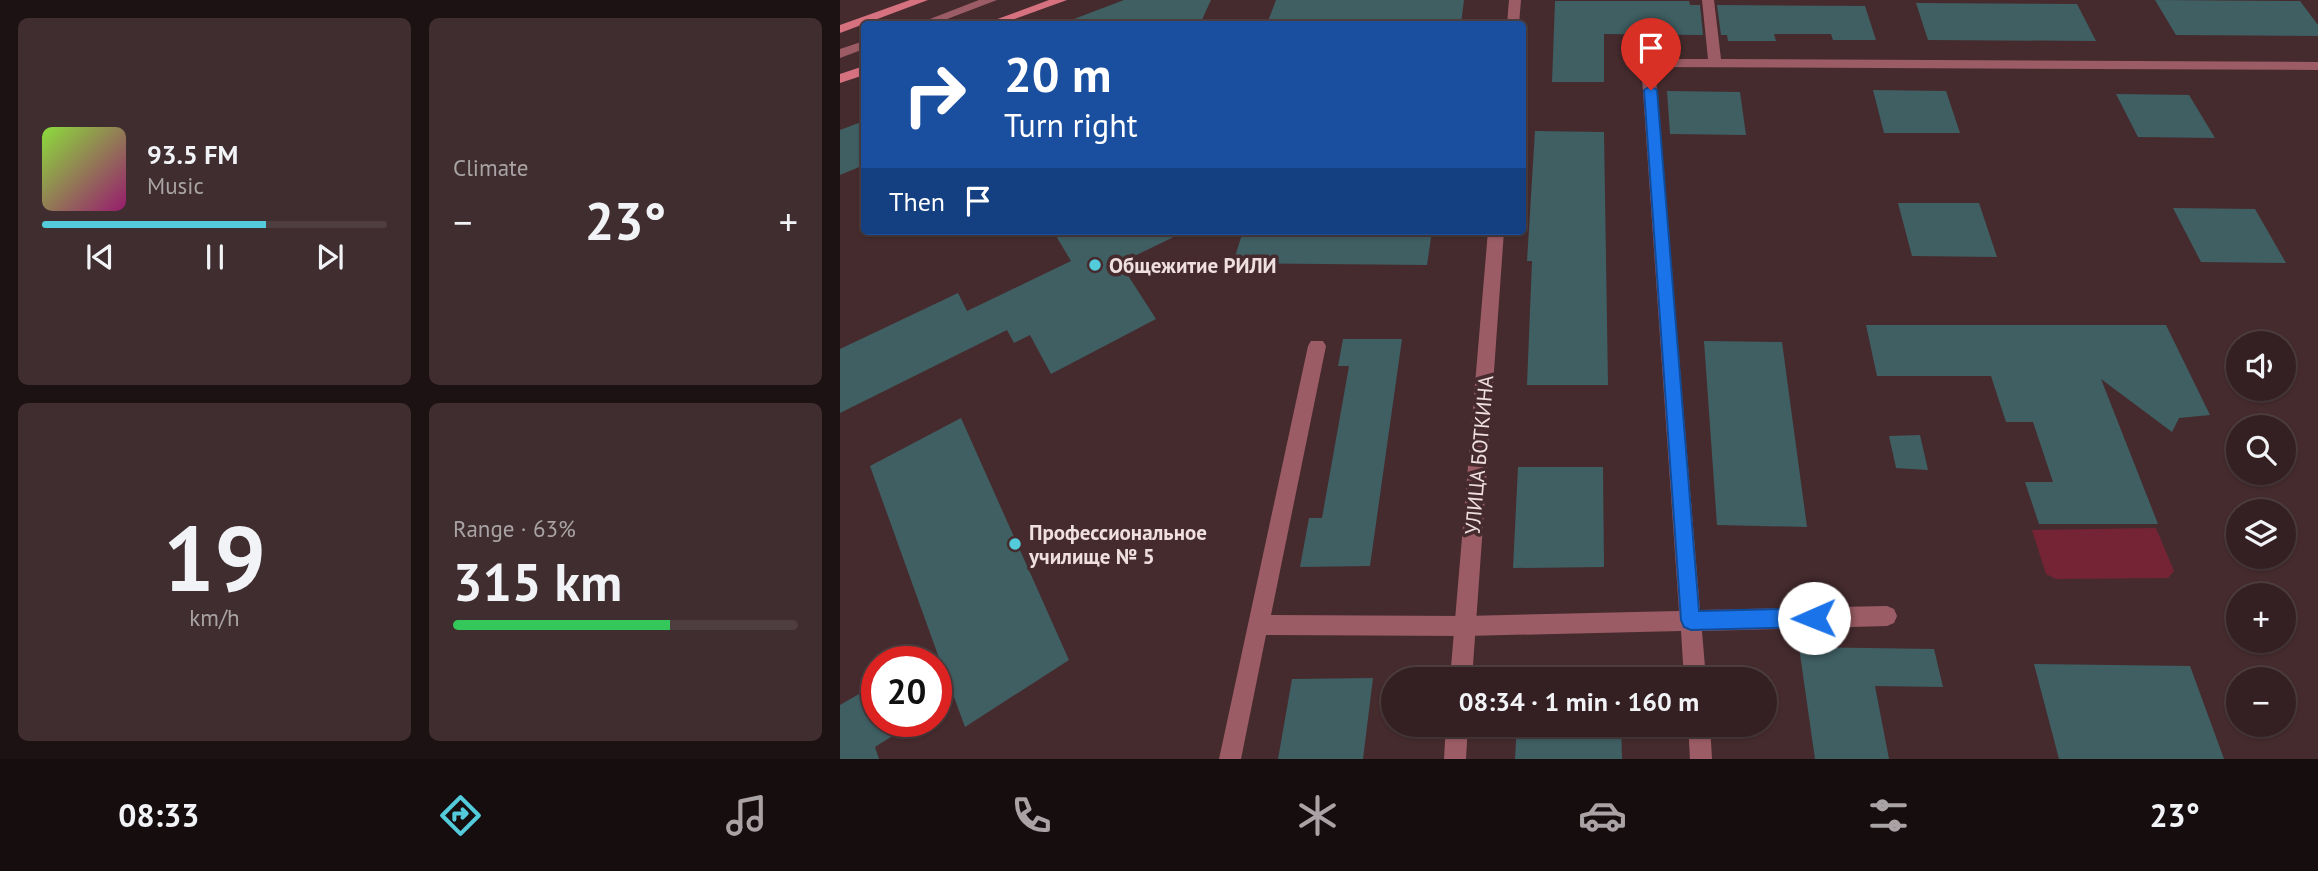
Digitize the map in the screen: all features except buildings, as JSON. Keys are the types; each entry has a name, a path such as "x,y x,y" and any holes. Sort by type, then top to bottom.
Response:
{"main road":[{"path":"863,21 922,0"},
{"path":"999,21 1061,0"},
{"path":"840,29 861,22"},
{"path":"840,79 861,72"}],"street":[{"path":"932,21 991,0"},
{"path":"1513,21 1515,0"},
{"path":"1708,0 1715,62"},
{"path":"840,54 861,46"},
{"path":"1694,667 1648,62 2318,66"},
{"name":"УЛИЦА БОТКИНА","path":"1462,667 1496,235"},
{"path":"1230,759 1317,346"},
{"path":"1258,625 1465,626 1887,616"},
{"path":"1455,759 1456,737"},
{"path":"1700,737 1701,759"}],"shaded area":[{"path":"2156,528 2174,571 2168,578 2056,579 2046,574 2032,530"}],"place":[{"name":"Общежитие РИЛИ","path":"1095,265"},
{"name":"Профессиональное училище № 5","path":"1015,544"}],"route":[{"path":"1651,90 1691,620 1814,618"}]}
